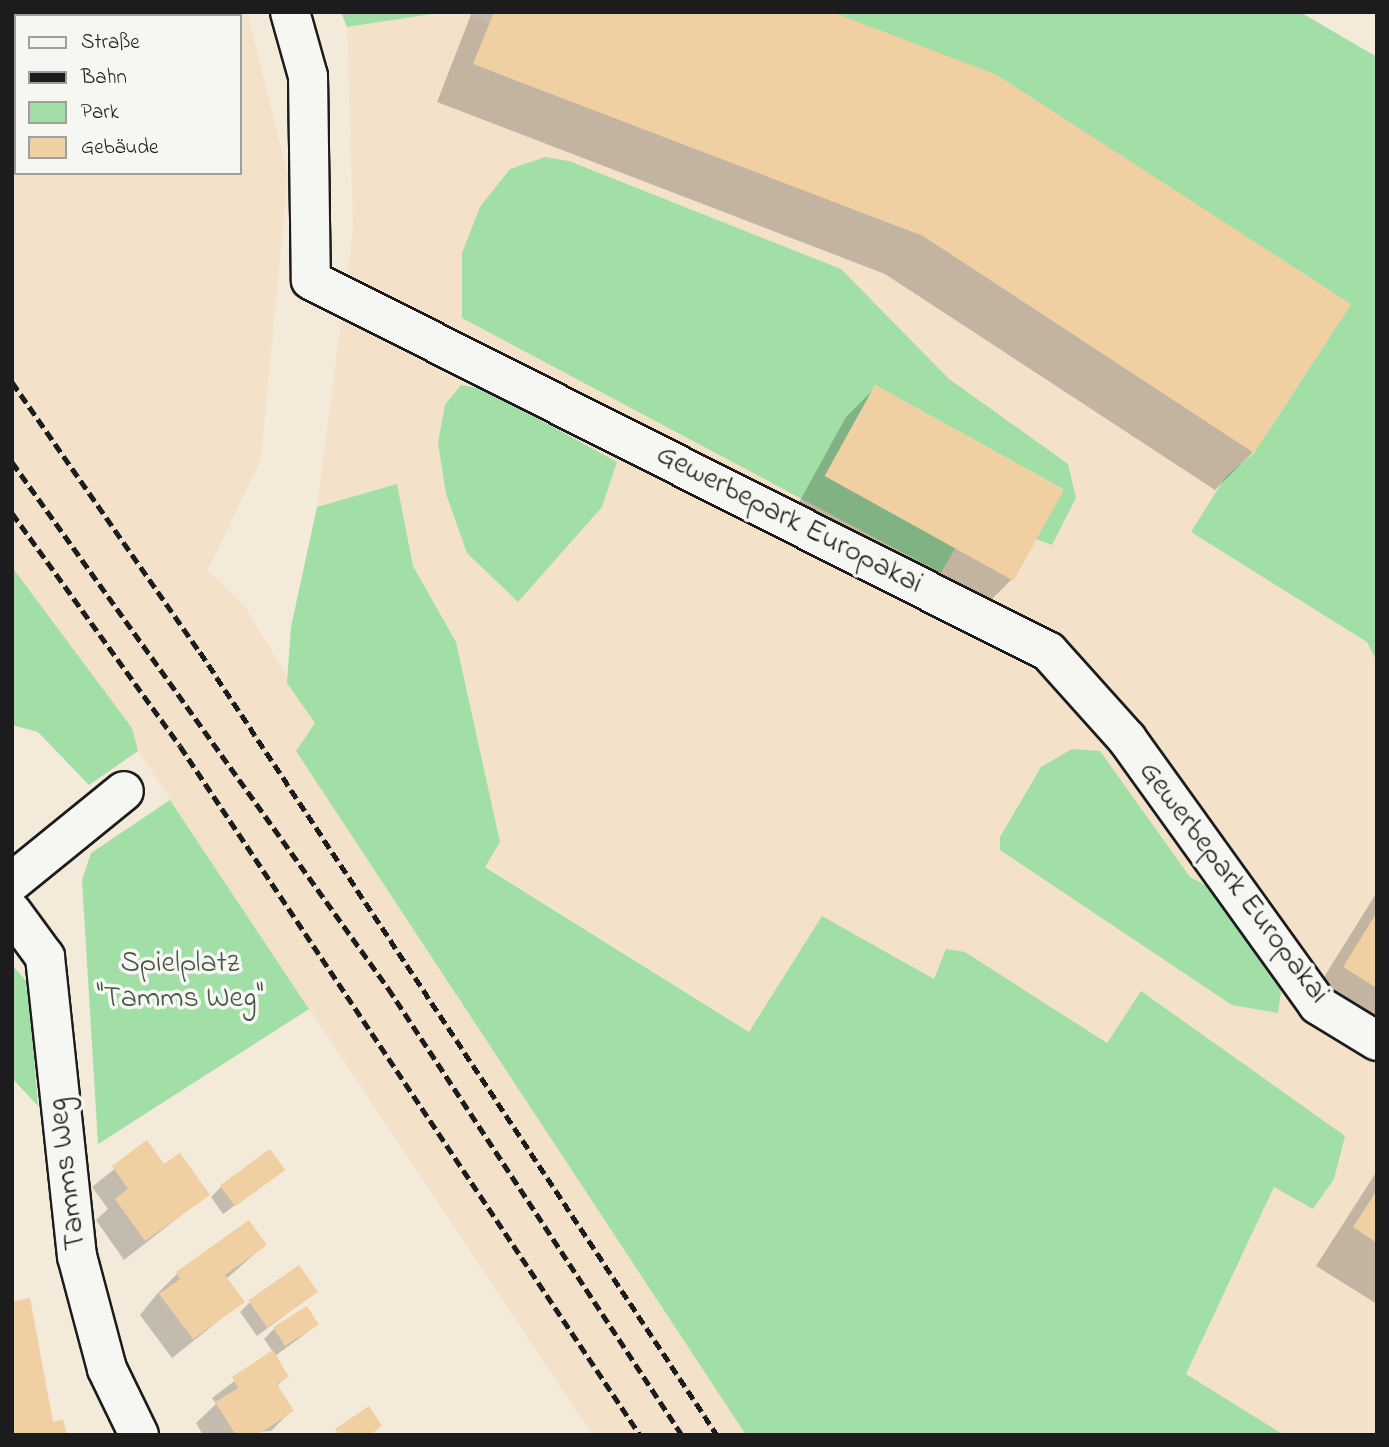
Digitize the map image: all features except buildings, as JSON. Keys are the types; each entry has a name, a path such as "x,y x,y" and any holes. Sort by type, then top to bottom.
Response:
{"street":[{"name":"Gewerbepark Europakai","path":"290,12 308,76 311,280 1049,652 1126,739 1318,1005 1377,1041"},
{"path":"12,882 124,791"},
{"name":"Tamms Weg","path":"12,912 45,957 76,1256 107,1369 139,1435"}],"shaded area":[{"path":"12,12 247,12 288,175 261,459 208,570 246,608 315,723 296,751 746,1435 592,1435 138,751 132,728 12,567"},
{"path":"445,12 467,12 489,24 494,12 832,12 1351,304 1254,453 1225,476 1192,531 1367,642 1377,662 1377,1435 1284,1435 1186,1374 1274,1187 1141,991 1107,1043 965,952 934,979 822,916 750,1032 485,866 500,842 456,642 413,566 397,485 317,507 353,230 347,27"}],"green space":[{"path":"341,12 445,12 347,27"},
{"path":"832,12 1300,12 1377,57 1377,662 1367,642 1191,532 1226,476 1254,453 1351,304"},
{"path":"545,157 569,161 841,269 949,379 1068,464 1076,498 1052,545 1036,539 1063,489 875,385 826,476 956,547 941,573 462,318 462,253 480,207 510,169"},
{"path":"461,385 483,389 617,462 602,507 518,602 467,553 446,494 438,443 445,405"},
{"path":"397,484 413,566 456,642 500,842 485,867 749,1032 822,916 934,979 946,949 965,952 1107,1043 1141,991 1345,1136 1334,1179 1313,1209 1274,1187 1186,1374 1284,1435 746,1435 296,751 315,723 287,683 291,627 317,507"},
{"path":"12,567 132,728 138,751 89,785 38,732 12,725"},
{"path":"1072,749 1100,751 1190,877 1212,889 1282,985 1278,1013 1232,1005 1000,850 1000,837 1041,767"},
{"name":"Spielplatz \"Tamms Weg\"","path":"170,800 309,1009 98,1144 82,880 91,853"},
{"path":"12,965 28,983 38,1106 12,1078"}],"railway":[{"path":"12,382 200,652 717,1435"},
{"path":"12,462 388,988 682,1435"},
{"path":"12,513 180,746 640,1435"}]}
